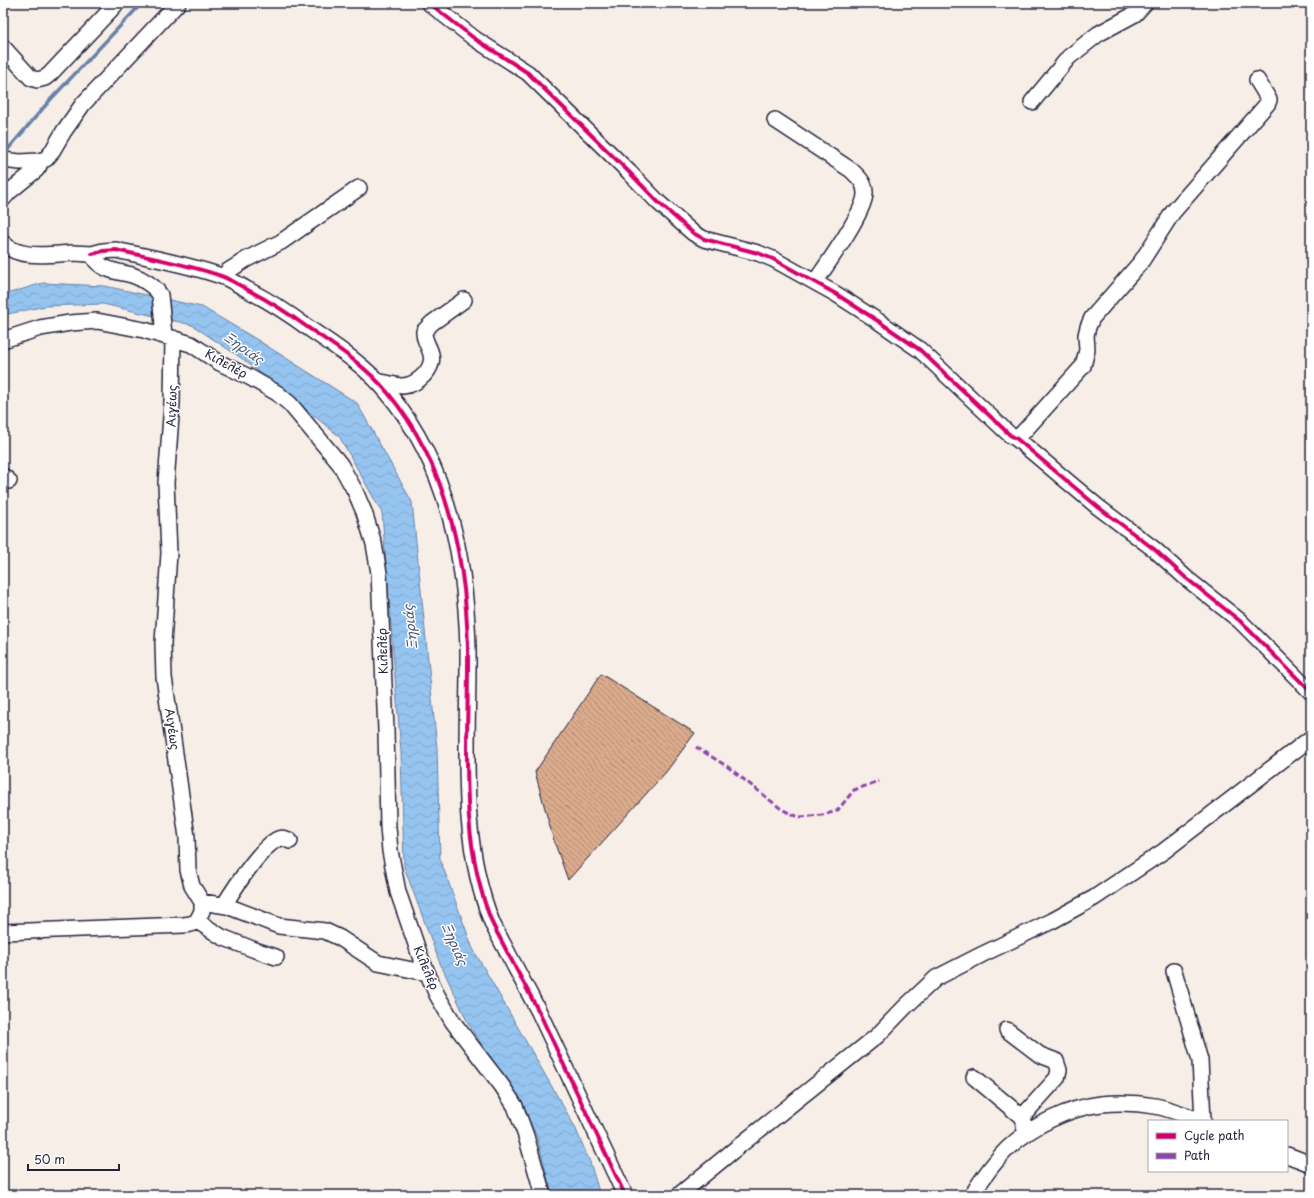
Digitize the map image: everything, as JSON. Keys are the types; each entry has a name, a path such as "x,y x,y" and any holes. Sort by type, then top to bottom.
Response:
{"street":[{"path":"3,47 31,78 37,80 45,78 117,3"},
{"path":"3,160 20,162 38,161 48,156 83,104 178,3"},
{"path":"429,3 475,38 528,73 659,203 693,233 704,239 758,253 773,259 815,282 878,321 920,350 1010,435 1017,439 1098,507 1150,546 1186,578 1240,621 1311,692"},
{"path":"1032,102 1070,57 1098,34 1135,14 1145,3"},
{"path":"1017,439 1084,366 1087,350 1086,335 1092,318 1141,262 1172,212 1266,106 1269,100 1257,80"},
{"path":"775,120 851,170 861,179 865,186 866,194 861,208 837,250 815,282"},
{"path":"3,199 9,192 36,170 39,166 38,161"},
{"path":"225,274 246,259 282,242 359,188"},
{"path":"3,243 12,249 42,255 75,253 92,254 116,250 225,274 284,310 330,343 378,382 412,425 436,472 450,514 459,555 466,605 468,648 467,775 469,823 475,861 487,910 493,925 542,1018 625,1195"},
{"name":"Αιγέως","path":"92,254 96,262 103,266 118,272 132,275 157,290 160,295 169,336 172,418 166,483 169,553 163,657 164,677 187,837 188,870 192,886 202,902"},
{"path":"378,382 404,386 412,384 420,378 427,371 432,361 432,355 424,334 424,330 464,300"},
{"name":"Κιλελέρ","path":"3,340 40,328 70,323 97,321 123,325 169,336 191,344 220,363 277,393 290,404 340,464 355,491 364,512 375,550 380,581 388,827 390,851 400,898 427,973 453,1022 502,1086 515,1106 526,1136 542,1195"},
{"path":"679,1195 877,1036 936,978 1052,921 1094,898 1164,851 1311,738"},
{"path":"224,905 260,854 274,841 285,838 290,841"},
{"path":"3,932 191,924 197,921 202,911 202,902 224,905 280,926 325,931 340,938 378,963 427,973"},
{"path":"197,921 222,937 255,950 276,956"},
{"path":"1174,971 1200,1060 1202,1120"},
{"path":"1007,1030 1040,1055 1056,1061 1059,1070 1057,1078 1022,1117"},
{"path":"974,1077 1022,1117 1026,1134"},
{"path":"972,1195 987,1172 1007,1149 1026,1134 1048,1121 1075,1110 1111,1103 1155,1106 1199,1120"},
{"path":"1288,1155 1311,1164"}],"water":[{"name":"Ξηριάς","path":"43,283 105,286 202,307 256,339 357,403 412,502 437,748 440,859 473,949 575,1127 590,1162 600,1195 552,1195 537,1137 523,1107 469,1025 439,961 404,867 401,752 382,513 339,436 244,360 192,325 103,304 46,306 3,315 3,295"}],"building":[{"path":"601,674 695,733 666,772 568,880 553,838 535,772"}],"waterway":[{"path":"3,155 51,99 142,3"}],"marked path":[{"path":"696,747 728,767 780,808 799,817 822,815 837,811 854,790 879,781"}],"cycle path":[{"path":"429,3 475,39 528,73 659,203 693,233 704,239 758,253 773,259 836,294 920,350 1010,435 1017,439 1098,507 1154,549 1186,578 1240,621 1311,692"},
{"path":"92,254 116,250 195,268 228,279 271,303 339,349 370,374 388,393 408,421 425,450 439,481 449,514 463,581 468,649 467,789 474,858 482,892 493,925 539,1012 625,1195"}]}
